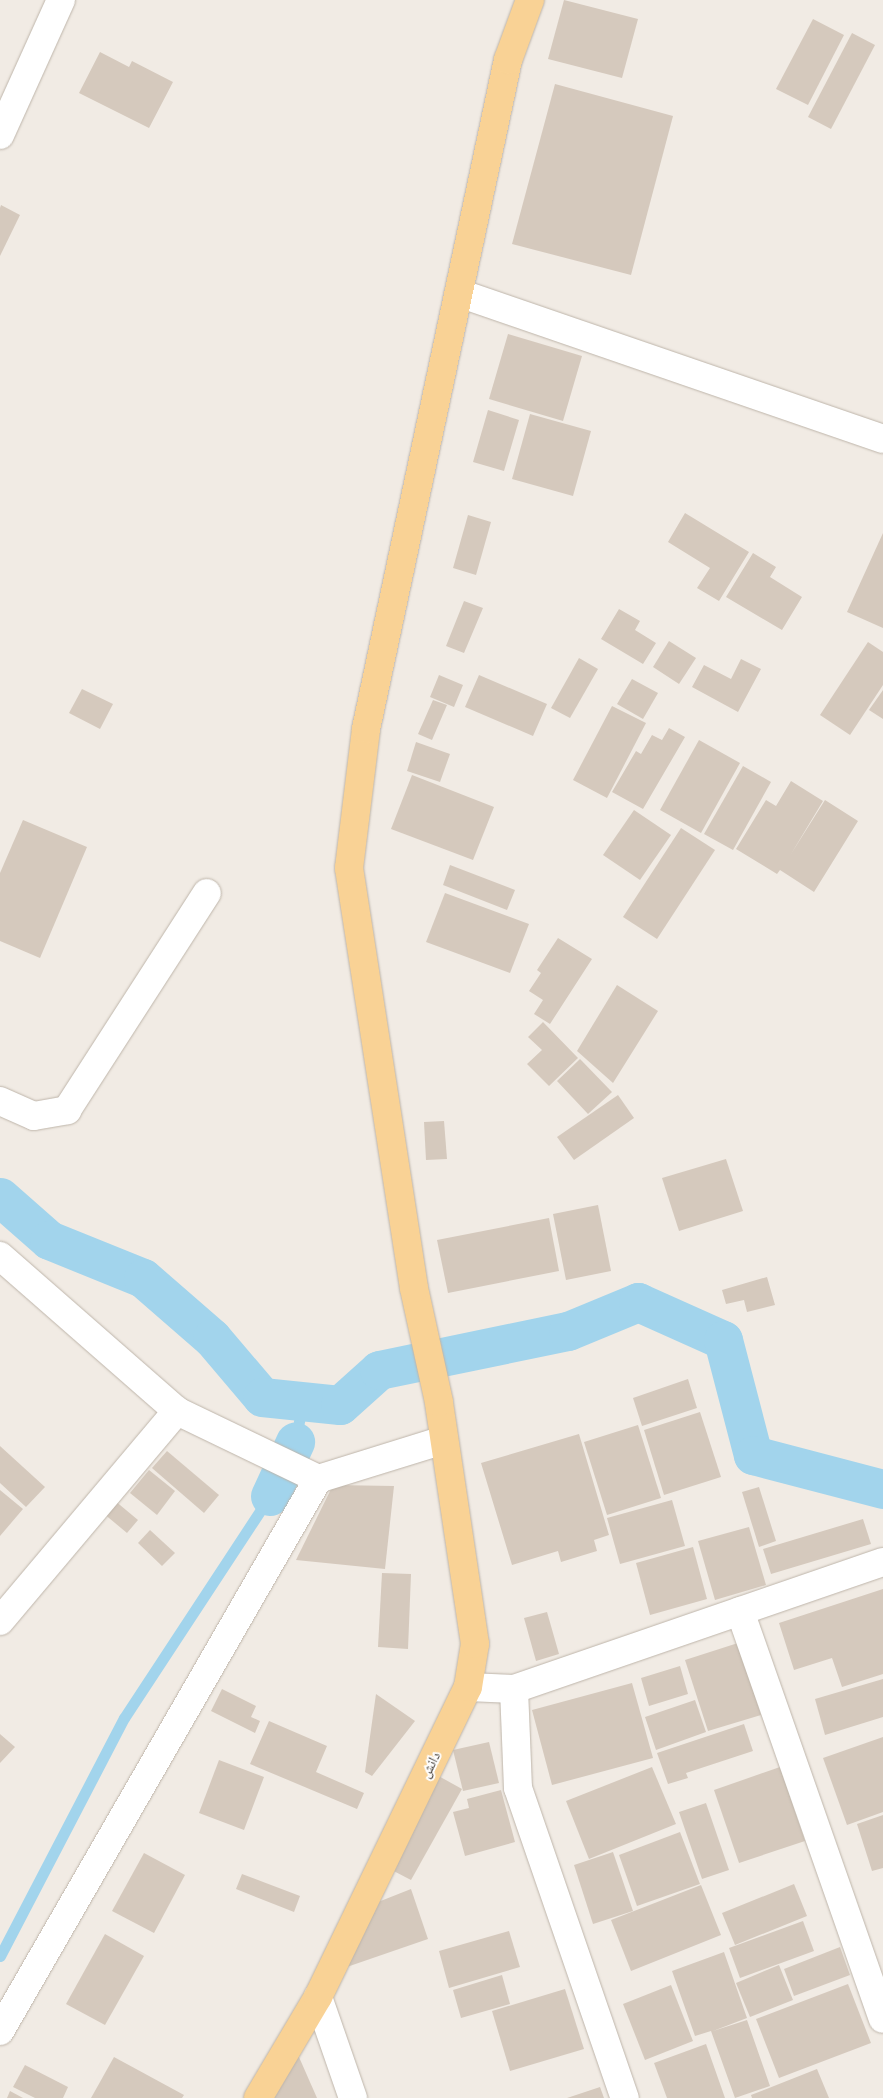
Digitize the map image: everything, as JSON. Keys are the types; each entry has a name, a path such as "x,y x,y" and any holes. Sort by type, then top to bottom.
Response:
{"main road":[{"name":"دانش","path":"258,2098 318,1997 468,1687 476,1644 439,1402 414,1288 349,868 366,729 508,60 530,0"}],"street":[{"path":"0,135 61,0"},
{"path":"459,293 883,439"},
{"path":"0,1101 34,1116 67,1110 207,893"},
{"path":"0,1256 177,1411 318,1479"},
{"path":"0,1621 177,1411"},
{"path":"0,2031 318,1479 444,1440"},
{"path":"468,1687 514,1689 883,1562"},
{"path":"740,1611 883,2019"},
{"path":"514,1689 518,1788 625,2098"},
{"path":"318,1997 353,2098"}],"building":[{"path":"564,0 638,19 622,78 548,59"},
{"path":"813,19 844,35 808,105 776,89"},
{"path":"852,33 875,45 831,129 808,117"},
{"path":"100,52 129,67 132,61 173,82 149,128 79,93"},
{"path":"555,84 673,116 631,275 512,244"},
{"path":"1,205 20,215 0,256 0,208"},
{"path":"508,334 582,356 563,421 489,399"},
{"path":"488,410 519,420 504,471 473,462"},
{"path":"530,414 591,431 573,496 512,479"},
{"path":"685,513 749,552 719,601 697,588 710,568 668,542"},
{"path":"468,515 491,522 476,575 453,568"},
{"path":"883,533 883,628 847,612"},
{"path":"753,553 776,567 770,577 802,597 782,630 726,597"},
{"path":"464,601 483,608 464,653 446,646"},
{"path":"619,609 640,621 635,630 656,643 643,664 601,639"},
{"path":"669,641 696,658 679,684 653,667"},
{"path":"868,642 883,652 883,685 850,735 820,715"},
{"path":"579,658 598,669 570,718 551,708"},
{"path":"741,659 761,669 738,712 692,687 704,665 731,679"},
{"path":"439,675 463,685 454,707 430,697"},
{"path":"479,675 547,704 533,736 465,707"},
{"path":"632,679 658,693 643,719 617,704"},
{"path":"82,689 113,704 100,729 69,713"},
{"path":"883,690 883,719 869,710"},
{"path":"433,700 447,705 432,740 418,734"},
{"path":"612,706 646,723 607,798 573,780"},
{"path":"669,728 685,737 643,809 612,792 636,751 641,754 652,735 662,740"},
{"path":"699,740 740,763 701,833 660,810"},
{"path":"416,742 450,754 440,782 407,771"},
{"path":"743,766 771,782 733,850 704,834"},
{"path":"412,775 494,807 473,860 391,829"},
{"path":"791,781 823,801 791,854 825,800 858,821 814,892 780,870 777,874 736,849 766,800 776,806"},
{"path":"634,810 671,835 640,880 603,855"},
{"path":"23,820 87,847 40,958 0,941 0,873"},
{"path":"681,828 715,850 657,939 623,917"},
{"path":"450,865 515,890 507,910 443,885"},
{"path":"445,893 529,924 510,973 426,942"},
{"path":"558,938 592,959 550,1024 534,1014 543,1000 529,991 541,973 537,970"},
{"path":"617,985 658,1011 613,1083 577,1051"},
{"path":"543,1022 578,1058 549,1086 527,1064 542,1050 528,1037"},
{"path":"580,1059 612,1092 588,1114 557,1081"},
{"path":"618,1095 634,1118 574,1160 557,1137"},
{"path":"444,1121 447,1159 426,1160 424,1122"},
{"path":"726,1159 743,1211 679,1231 662,1178"},
{"path":"598,1205 611,1271 566,1280 553,1214"},
{"path":"549,1218 559,1271 448,1293 437,1240"},
{"path":"767,1277 775,1305 747,1312 744,1300 726,1304 722,1290"},
{"path":"688,1379 697,1408 642,1426 633,1398"},
{"path":"700,1412 721,1477 664,1495 644,1430"},
{"path":"638,1425 661,1498 607,1515 584,1442"},
{"path":"579,1434 609,1535 594,1540 597,1551 561,1562 558,1551 512,1565 481,1463"},
{"path":"0,1446 45,1487 26,1507 0,1483"},
{"path":"167,1451 219,1495 204,1513 152,1468"},
{"path":"149,1470 175,1491 157,1515 130,1493"},
{"path":"333,1485 394,1486 385,1569 296,1560"},
{"path":"759,1487 776,1541 759,1547 742,1492"},
{"path":"0,1490 23,1509 0,1536"},
{"path":"114,1500 138,1520 127,1533 103,1513"},
{"path":"672,1500 685,1546 620,1564 607,1518"},
{"path":"863,1519 871,1544 771,1574 763,1549"},
{"path":"749,1527 766,1585 715,1600 698,1541"},
{"path":"150,1530 175,1553 162,1566 138,1543"},
{"path":"693,1547 707,1599 650,1615 636,1563"},
{"path":"382,1573 411,1574 408,1649 378,1647"},
{"path":"883,1589 883,1674 842,1687 832,1658 794,1670 779,1623"},
{"path":"547,1612 559,1654 536,1661 524,1618"},
{"path":"738,1643 761,1715 708,1731 685,1660"},
{"path":"680,1666 688,1694 649,1706 641,1678"},
{"path":"883,1679 883,1717 825,1735 815,1699"},
{"path":"632,1683 653,1758 552,1785 532,1710"},
{"path":"222,1689 256,1706 251,1717 260,1721 255,1733 211,1711"},
{"path":"376,1694 415,1721 372,1776 365,1772"},
{"path":"695,1700 706,1732 656,1750 645,1717"},
{"path":"269,1721 327,1746 316,1772 364,1793 357,1809 250,1764"},
{"path":"744,1724 753,1751 686,1773 688,1778 668,1784 657,1753"},
{"path":"0,1734 15,1747 0,1763"},
{"path":"883,1737 883,1812 847,1825 823,1758"},
{"path":"489,1742 499,1783 463,1791 453,1750"},
{"path":"219,1760 264,1777 244,1830 199,1813"},
{"path":"652,1767 676,1824 589,1859 566,1801"},
{"path":"780,1767 805,1841 739,1863 714,1790"},
{"path":"435,1774 462,1789 411,1880 384,1866"},
{"path":"501,1790 515,1842 465,1856 453,1812 469,1808 467,1799"},
{"path":"706,1803 729,1870 702,1879 679,1812"},
{"path":"883,1815 883,1868 872,1871 857,1824"},
{"path":"680,1832 700,1884 637,1906 619,1855"},
{"path":"613,1852 633,1911 593,1924 574,1865"},
{"path":"144,1853 185,1875 154,1933 112,1911"},
{"path":"242,1874 300,1896 294,1912 236,1889"},
{"path":"794,1884 807,1916 735,1945 722,1913"},
{"path":"701,1885 721,1935 631,1971 611,1920"},
{"path":"411,1889 428,1939 341,1969 368,1906"},
{"path":"803,1921 814,1951 740,1978 729,1948"},
{"path":"509,1931 520,1967 449,1988 439,1951"},
{"path":"105,1934 144,1956 105,2025 66,2004"},
{"path":"840,1947 850,1975 794,1996 784,1969"},
{"path":"724,1952 747,2018 713,2031 747,2020 770,2086 735,2098 711,2031 695,2036 672,1971"},
{"path":"779,1965 793,2000 750,2017 736,1983"},
{"path":"502,1975 510,2004 461,2018 453,1990"},
{"path":"848,1984 871,2043 779,2078 756,2019"},
{"path":"671,1985 693,2041 645,2060 623,2004"},
{"path":"565,1989 584,2049 510,2071 492,2011"},
{"path":"706,2044 725,2098 667,2098 654,2063"},
{"path":"295,2048 317,2098 264,2098"},
{"path":"114,2057 184,2095 182,2098 91,2098"},
{"path":"25,2065 68,2087 63,2098 35,2098 13,2087"},
{"path":"817,2069 829,2098 752,2098 751,2095"},
{"path":"600,2087 604,2098 567,2098"},
{"path":"10,2091 23,2098 7,2098"}],"waterway":[{"path":"0,1197 49,1240 143,1278 212,1338 262,1397 340,1405 379,1370 568,1331 638,1302 723,1340 753,1455 883,1489"},
{"path":"295,1442 303,1401"},
{"path":"270,1496 295,1442"},
{"path":"0,1956 124,1718 270,1496"}]}
